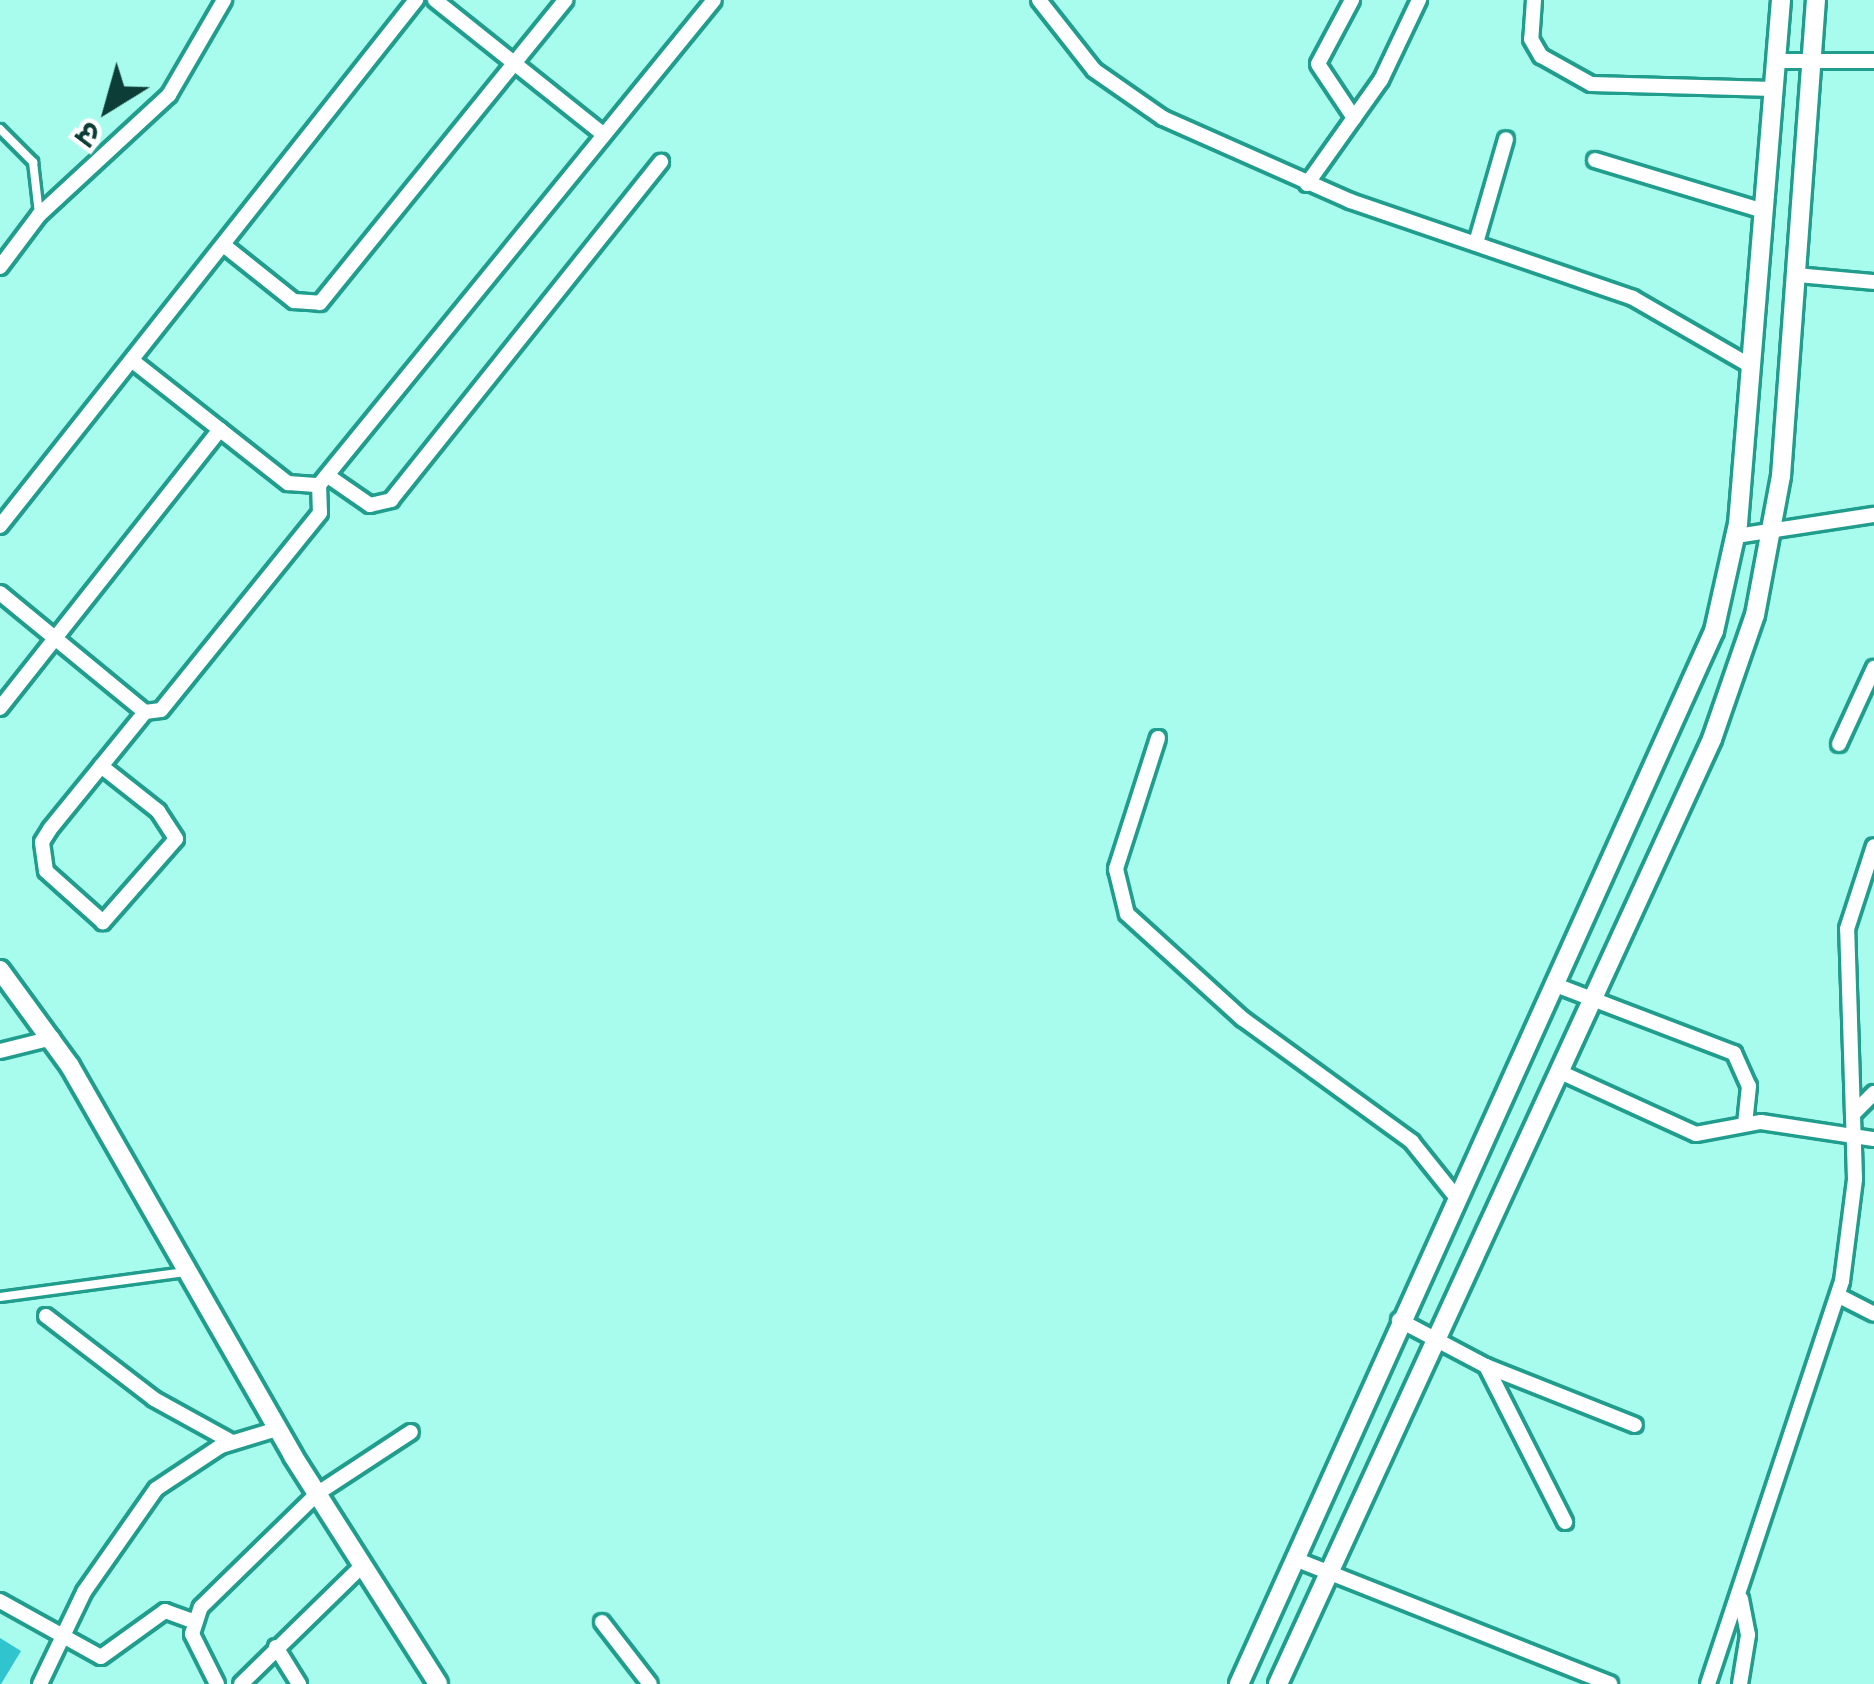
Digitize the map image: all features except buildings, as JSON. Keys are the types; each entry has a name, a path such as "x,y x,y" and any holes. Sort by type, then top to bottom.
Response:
{"street":[{"path":"0,267 39,215 169,95 224,0"},
{"path":"0,526 226,247 416,0"},
{"path":"435,0 604,135"},
{"path":"226,247 293,301 320,303 565,0"},
{"path":"134,362 301,490 324,480 714,0"},
{"path":"1039,0 1122,91 1307,184 1633,298 1751,367"},
{"path":"1352,0 1318,64 1354,118"},
{"path":"1307,184 1354,118 1420,0"},
{"path":"1534,0 1531,39 1541,56 1591,84 1774,89"},
{"path":"1239,1684 1399,1320 1714,631 1736,536 1781,0"},
{"path":"1277,1684 1712,739 1774,532 1816,0"},
{"path":"1776,61 1813,65 1874,61"},
{"path":"1476,243 1506,139"},
{"path":"1595,160 1764,211"},
{"path":"324,480 370,506 392,500 662,162"},
{"path":"1797,275 1874,282"},
{"path":"0,708 220,429"},
{"path":"101,766 158,811 176,839 103,922 39,856 101,766 145,712 171,703 308,530 323,502 324,480"},
{"path":"1736,536 1874,515"},
{"path":"0,593 145,712"},
{"path":"1839,743 1874,668"},
{"path":"1158,738 1116,869 1127,914 1243,1018 1412,1142 1456,1196"},
{"path":"1708,1684 1741,1599 1839,1296 1853,1221 1846,929 1874,846"},
{"path":"0,970 70,1066 277,1429 438,1684"},
{"path":"1553,984 1734,1053 1749,1086 1745,1122"},
{"path":"0,1051 52,1038"},
{"path":"1560,1072 1696,1134 1745,1122 1854,1132 1874,1139"},
{"path":"1853,1114 1874,1093"},
{"path":"1839,1296 1874,1314"},
{"path":"46,1316 154,1399 232,1442"},
{"path":"1399,1320 1486,1366 1635,1425"},
{"path":"1486,1366 1565,1522"},
{"path":"40,1684 63,1636 157,1489 232,1442 277,1429"},
{"path":"192,1621 318,1493 411,1432"},
{"path":"1295,1558 1610,1684"},
{"path":"241,1684 363,1565"},
{"path":"1740,1684 1748,1635 1741,1599"},
{"path":"0,1601 110,1657 152,1617 192,1621"},
{"path":"192,1621 218,1684"},
{"path":"602,1622 650,1684"},
{"path":"276,1647 299,1684"}],"lane":[{"path":"0,129 33,162 39,215"},
{"path":"0,1297 186,1272"}]}
